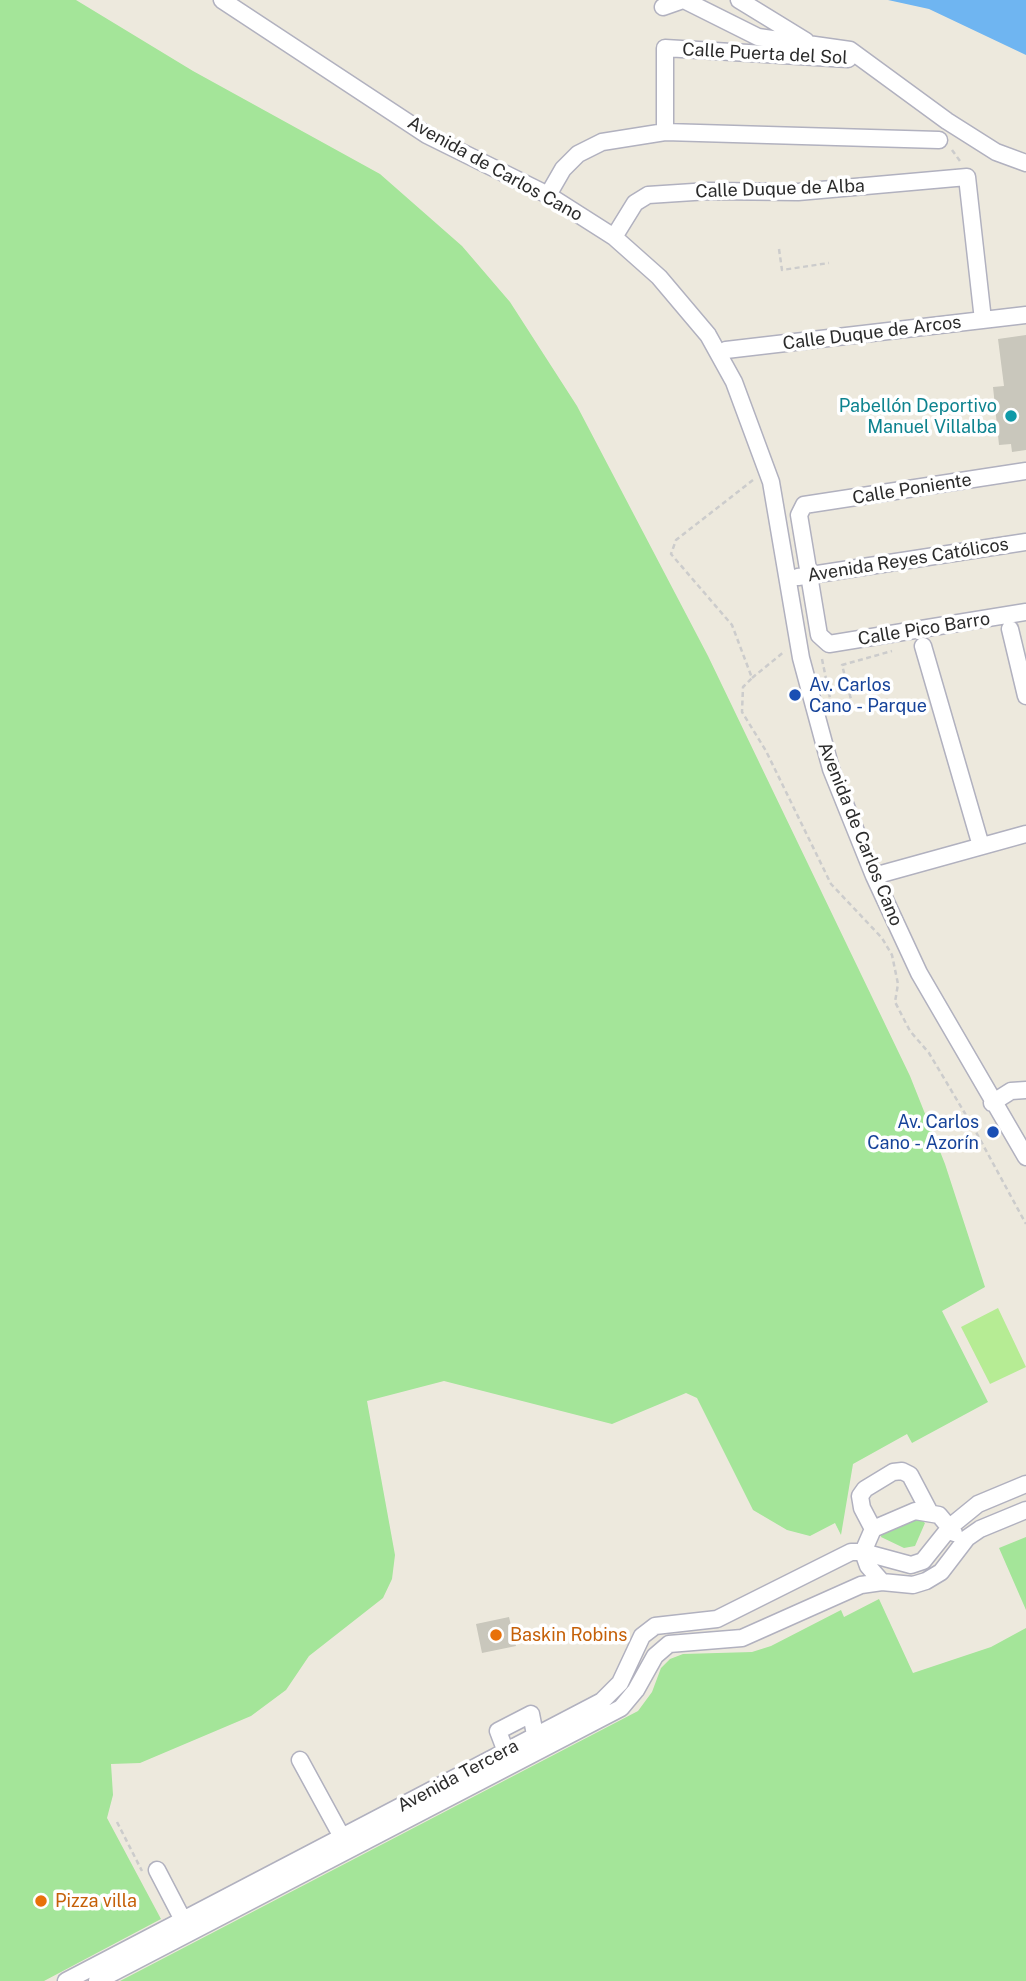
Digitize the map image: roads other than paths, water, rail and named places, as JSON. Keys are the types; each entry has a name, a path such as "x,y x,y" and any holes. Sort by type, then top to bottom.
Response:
{"street":[{"name":"Avenida de Carlos Cano","path":"222,0 427,135 548,195 614,237 659,277 689,309 719,354 745,408 767,471 819,733 874,876 919,973 992,1103 1026,1157"},
{"path":"663,7 683,0 758,37 850,50 947,121 996,152 1026,163"},
{"path":"739,0 812,45"},
{"name":"Calle Puerta del Sol","path":"665,132 666,48 864,60"},
{"path":"548,195 563,169 578,154 602,142 665,132 939,140"},
{"name":"Calle Duque de Alba","path":"614,237 635,203 648,195 709,191 798,192 967,177 983,320"},
{"name":"Calle Duque de Arcos","path":"719,354 726,350 1026,315"},
{"name":"Calle Poniente","path":"809,576 800,508 1026,471"},
{"name":"Avenida Reyes Católicos","path":"789,579 1026,542"},
{"name":"Calle Pico Barro","path":"809,576 819,635 829,644 1026,612"},
{"path":"1010,629 1026,696"},
{"path":"923,646 981,846"},
{"path":"874,876 1026,834"},
{"path":"992,1103 1011,1091 1026,1090"},
{"path":"873,1529 862,1508 860,1496 865,1489 893,1472 902,1471 910,1475 930,1513"},
{"path":"863,1552 897,1563 911,1565 923,1561 951,1526 991,1496 1026,1484"},
{"name":"Avenida Tercera","path":"97,1981 508,1758 621,1708 636,1690 655,1656 669,1644 742,1639 861,1585 882,1582 914,1585 926,1581 940,1572 980,1529 1026,1510"},
{"path":"882,1582 868,1566 863,1552 873,1529 915,1511 939,1516 951,1526 959,1550"},
{"name":"Avenida Tercera","path":"537,1743 613,1692 620,1683 634,1647 655,1626 717,1619 826,1563 851,1552 863,1552"},
{"path":"508,1758 498,1731 531,1714 537,1743"},
{"name":"Avenida Tercera","path":"66,1981 342,1837 508,1758"},
{"path":"300,1760 342,1837"},
{"path":"157,1870 183,1920"}],"water":[{"path":"888,0 1026,0 1026,55 929,9"}],"place":[{"name":"Pabellón Deportivo Manuel Villalba","path":"1011,416"},
{"name":"Av. Carlos Cano - Parque","path":"795,695"},
{"name":"Av. Carlos Cano - Azorín","path":"993,1132"},
{"name":"Baskin Robins","path":"496,1635"},
{"name":"Pizza villa","path":"41,1901"}]}
